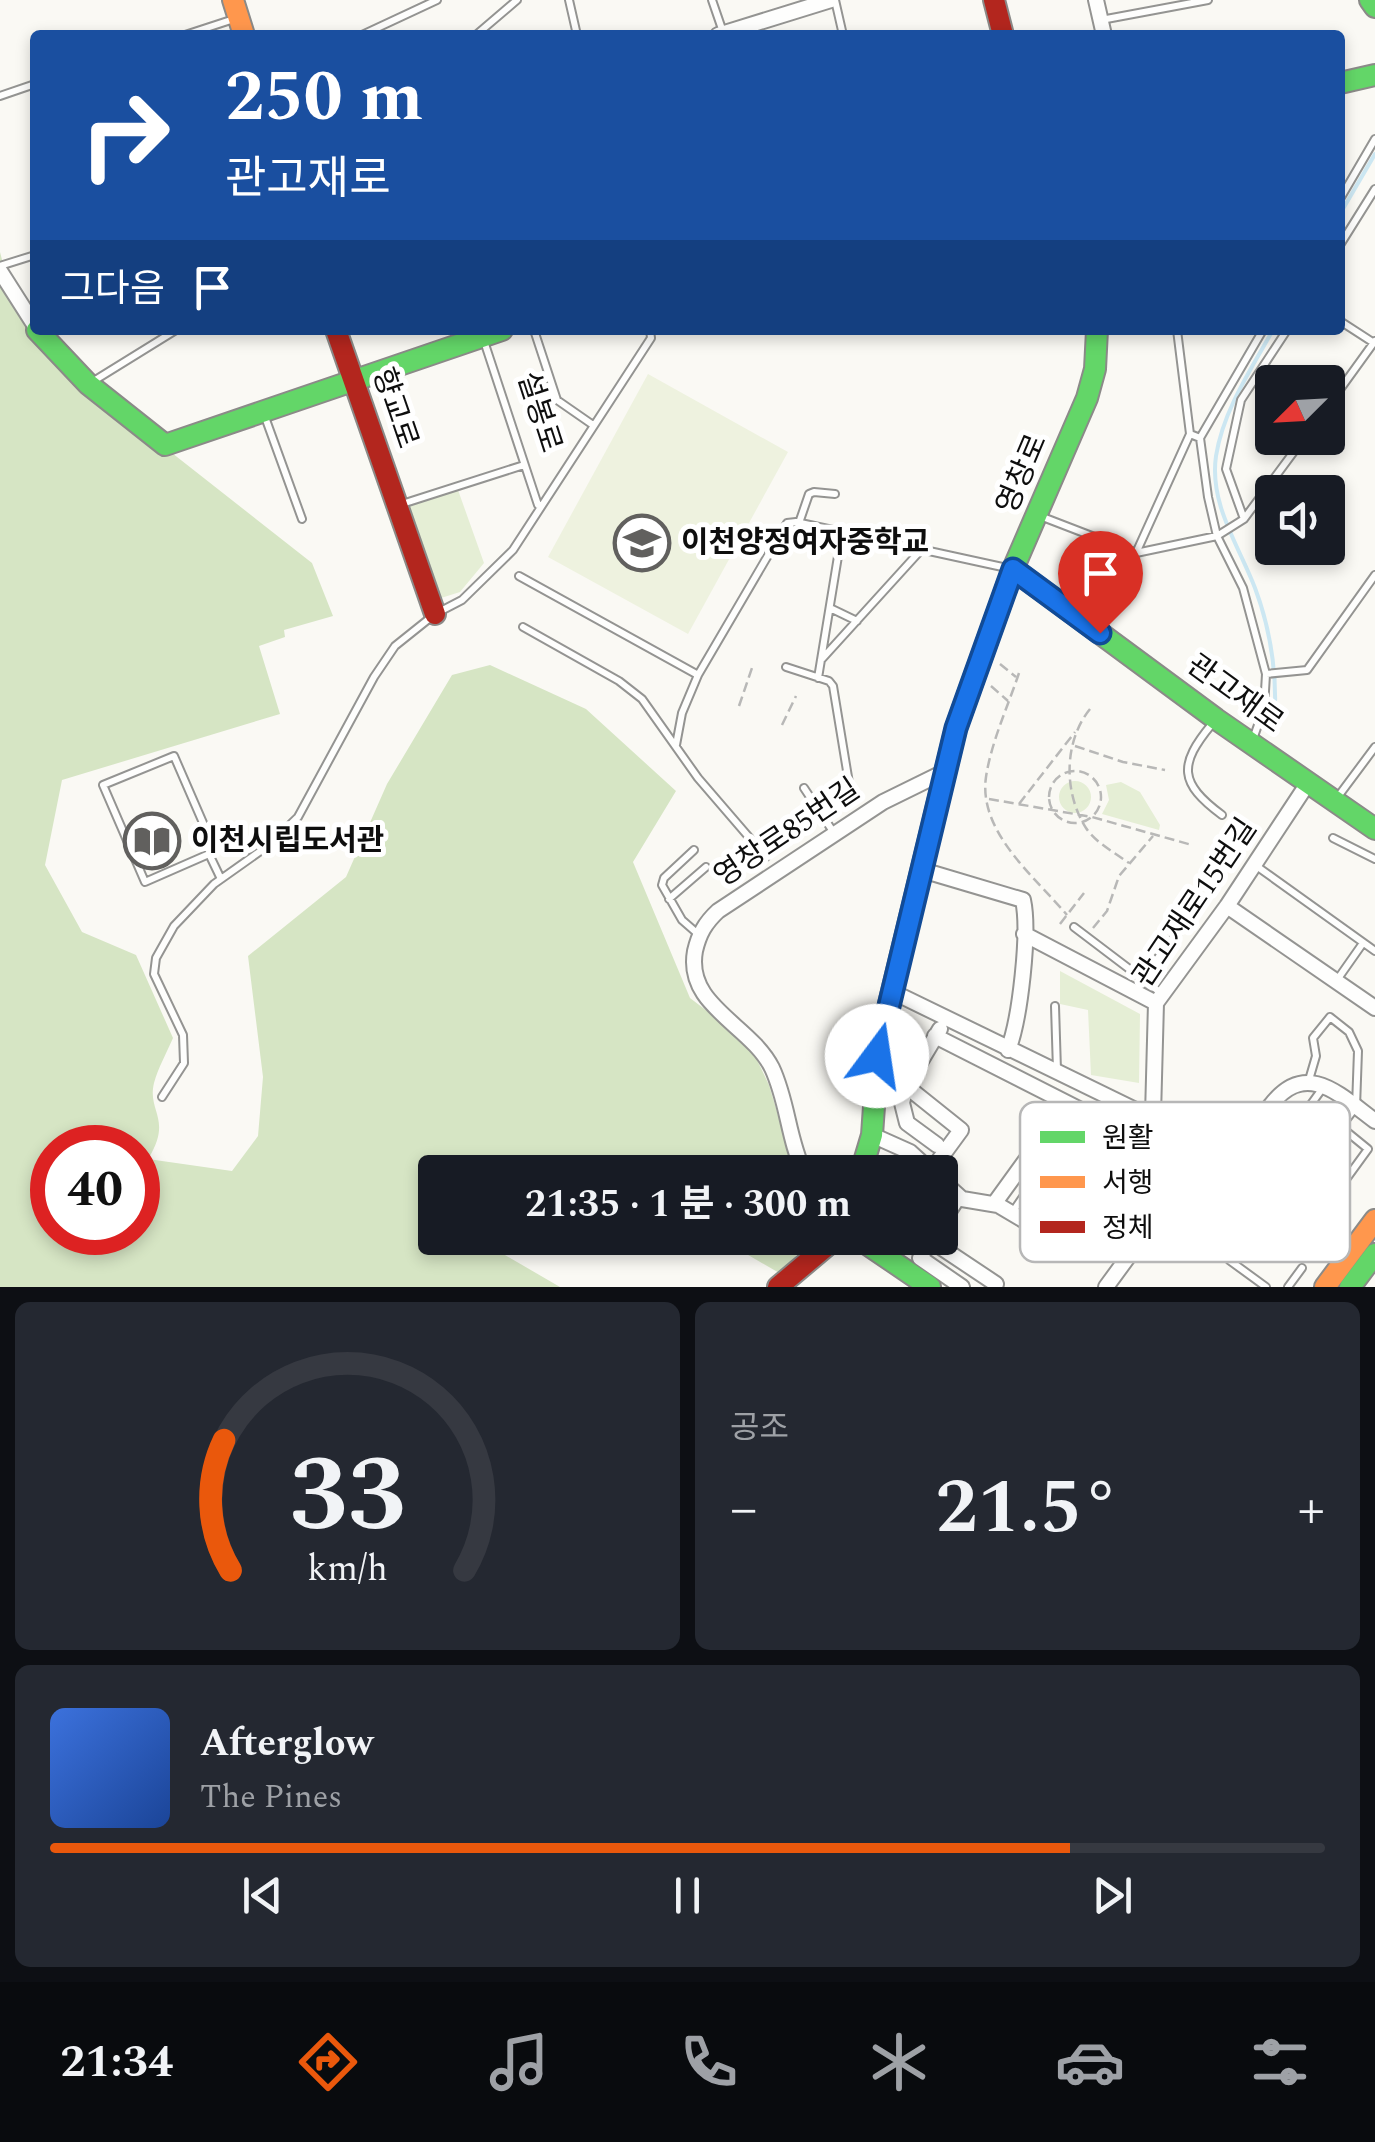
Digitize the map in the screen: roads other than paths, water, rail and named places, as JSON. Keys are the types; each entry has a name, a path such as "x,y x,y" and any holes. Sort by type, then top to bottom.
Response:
{"street":[{"path":"734,30 832,0"},
{"path":"994,0 1002,30"},
{"path":"1096,0 1102,28"},
{"path":"1370,0 1375,7"},
{"path":"1345,82 1375,75"},
{"name":"설봉로","path":"0,268 30,318"},
{"name":"설봉로","path":"42,335 88,384 165,445 486,335"},
{"name":"향교로","path":"338,335 435,614"},
{"name":"영창로","path":"866,1155 872,1135 877,1056 956,728 1013,569 1088,398 1096,369 1097,335"},
{"name":"관고재로","path":"1013,569 1216,719 1375,829"},
{"name":"영창로85번길","path":"699,935 718,911 883,802 944,772"},
{"name":"관고재로15번길","path":"1153,1102 1159,998 1227,906 1308,782"},
{"path":"922,870 1019,897 1025,905 1017,1026 1008,1050"},
{"path":"1227,906 1375,1008"},
{"path":"1024,934 1159,998"},
{"path":"699,935 693,965 695,980 704,997 764,1053 782,1094 788,1132 797,1155"},
{"path":"893,992 1117,1102"},
{"path":"937,1145 907,1123 902,1103 906,1086 946,1019"},
{"path":"935,1036 1065,1102"},
{"path":"1274,1102 1286,1087 1316,1084 1346,1102"},
{"path":"906,1086 961,1130 946,1155"},
{"path":"1350,1104 1375,1122"},
{"path":"872,1135 913,1155"},
{"path":"994,1204 1020,1168"},
{"path":"959,1196 994,1204 1020,1218"},
{"path":"1350,1253 1375,1220"},
{"path":"1350,1287 1375,1254"},
{"path":"778,1287 816,1255"},
{"path":"883,1255 930,1287"},
{"path":"922,1255 920,1259 962,1287"},
{"path":"954,1255 996,1284"},
{"name":"관고재로15번길","path":"1106,1287 1124,1262"},
{"path":"1324,1287 1343,1262"}],"lane":[{"path":"373,30 438,0"},
{"path":"482,30 516,0"},
{"path":"568,0 576,30"},
{"path":"712,0 720,30"},
{"path":"832,0 841,30"},
{"path":"1102,28 1208,0"},
{"path":"201,30 238,18"},
{"path":"0,96 30,86"},
{"path":"1345,187 1375,139"},
{"path":"1345,237 1375,189"},
{"path":"0,268 30,258"},
{"path":"1345,323 1375,342 1345,383"},
{"path":"88,384 168,335"},
{"name":"설봉로","path":"492,335 538,506"},
{"path":"536,335 557,400 592,425"},
{"path":"162,1097 184,1063 183,1035 154,974 156,958 174,926 221,880 270,845 298,817 374,677 396,646 435,614 462,600 513,550 651,335"},
{"path":"1136,553 1190,434 1178,335"},
{"path":"1251,743 1264,708 1268,674 1244,588 1208,497 1200,438 1260,335"},
{"path":"1244,519 1226,469 1241,400 1284,335"},
{"path":"263,411 302,519"},
{"path":"1190,434 1200,438"},
{"path":"1038,515 1136,553 1220,534 1244,519 1291,455"},
{"path":"397,505 524,465"},
{"path":"800,522 809,494 836,494"},
{"path":"676,745 682,713 698,675 780,529 787,523 800,522 1013,569"},
{"path":"818,678 842,532"},
{"path":"821,660 922,549"},
{"path":"1268,674 1307,670 1375,575"},
{"path":"518,576 698,675"},
{"path":"830,608 857,621"},
{"path":"523,627 630,688 653,713 698,778 766,857"},
{"path":"786,667 833,686 849,784 818,808"},
{"path":"1216,719 1190,751 1190,785 1195,794 1222,815"},
{"path":"1334,800 1375,747"},
{"path":"207,832 174,756 103,785 144,882 208,854 221,880"},
{"path":"804,788 835,834"},
{"path":"1333,838 1375,860"},
{"path":"694,850 662,885 682,920 699,935"},
{"path":"1254,864 1375,951"},
{"path":"669,899 706,867"},
{"path":"1074,927 1142,979 1159,998"},
{"path":"1142,979 1180,930"},
{"path":"1336,981 1363,942"},
{"path":"1054,1006 1057,1074"},
{"path":"1305,1102 1316,1084 1312,1038 1330,1018 1349,1032 1358,1051 1356,1108 1350,1116"},
{"path":"1350,1133 1368,1150 1350,1174"},
{"path":"1012,1213 1020,1202"},
{"path":"1232,1262 1266,1287"},
{"path":"1288,1287 1302,1268"}],"waterway":[{"path":"1345,205 1375,154"},
{"path":"1270,335 1225,423 1215,474 1221,508 1266,623 1273,659 1273,733"}],"place":[{"name":"이천양정여자중학교","path":"642,543"},
{"name":"이천시립도서관","path":"152,841"}]}
